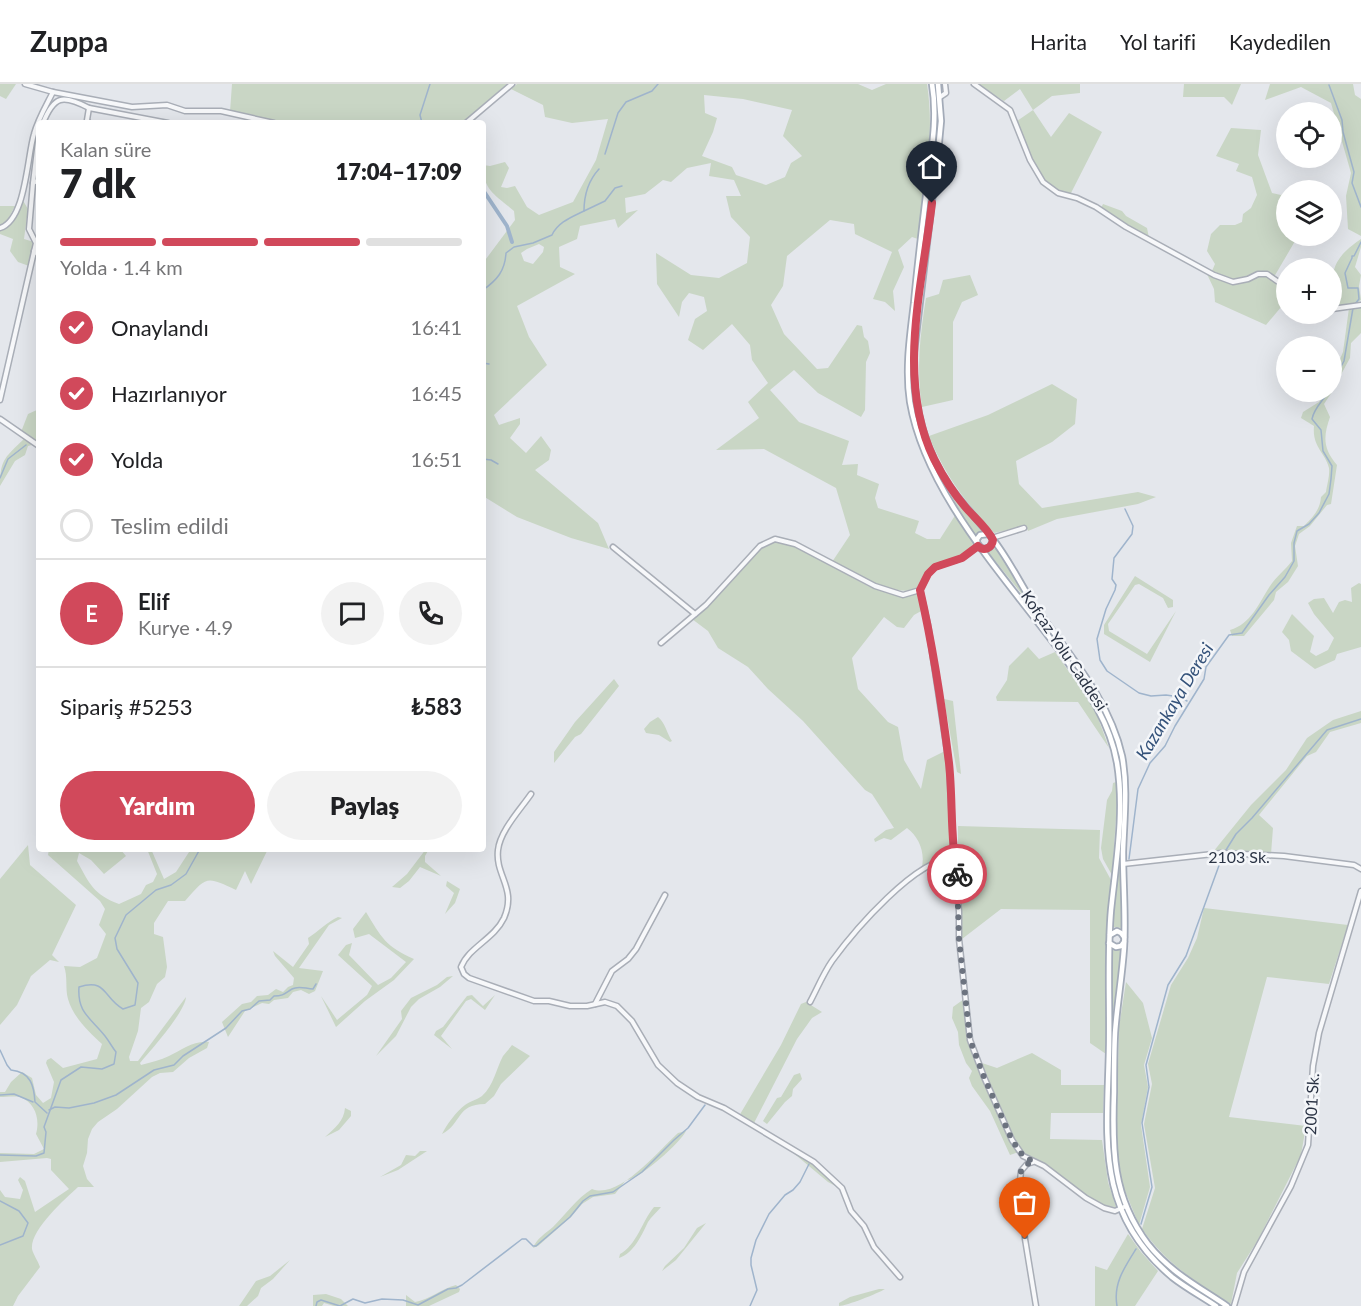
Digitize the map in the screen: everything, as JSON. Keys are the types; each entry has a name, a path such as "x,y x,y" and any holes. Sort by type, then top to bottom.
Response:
{"main road":[{"name":"Kofçaz Yolu Caddesi","path":"932,84 935,104 934,130 908,351 909,391 917,431 928,459 978,545 1032,613 1085,687 1096,704 1110,736 1117,764 1119,789 1118,842 1109,938 1110,1025 1107,1145 1112,1181 1135,1236 1154,1260 1184,1286 1216,1306"},
{"name":"Kofçaz Yolu Caddesi","path":"939,84 939,142 914,352 915,394 923,429 940,470 957,496 991,537 1033,604 1095,692 1109,717 1121,754 1125,781 1124,939 1115,1034 1112,1134 1117,1177 1124,1207 1162,1260 1189,1283 1227,1306"},
{"path":"980,535 991,537 991,546 987,549 982,549 978,545 977,539 980,535"},
{"path":"1116,931 1121,933 1124,939 1121,946 1116,947 1111,945 1109,938 1116,931"}],"street":[{"path":"25,84 53,92 132,107 167,105 185,111 221,111 260,120"},
{"path":"470,120 512,84"},
{"path":"940,98 946,93 945,84"},
{"path":"974,84 1010,110 1030,160 1042,182 1058,193 1077,198 1096,207 1126,227 1214,275 1233,282 1258,274 1267,274 1276,280"},
{"path":"39,120 53,92"},
{"path":"44,120 52,103 59,99 80,103 89,108 152,120"},
{"path":"87,120 89,108"},
{"path":"0,228 6,227 17,208 27,175 36,127"},
{"path":"0,400 36,243 29,229 36,158"},
{"path":"1342,308 1361,305"},
{"path":"0,419 36,444"},
{"path":"991,537 1024,528"},
{"path":"661,643 695,614 760,546 775,539 795,544 875,586 903,595 920,590"},
{"path":"978,545 962,558 935,567 928,574 920,590 928,625 949,764 959,939 970,1040 1012,1140 1023,1156 1044,1166 1086,1198 1104,1208 1115,1211 1124,1207"},
{"path":"613,547 695,614"},
{"path":"531,794 498,846 499,863 509,901 503,919 495,932 465,959 461,970 469,978 534,1001 549,1001 570,1006 605,1002 617,1006 632,1022 658,1065 698,1097 724,1108 813,1162 842,1188 851,1211 864,1226 874,1247 900,1277"},
{"name":"2103 Sk.","path":"1123,864 1222,853 1284,856 1361,869"},
{"path":"810,1002 831,963 877,909 923,869 945,858 954,858"},
{"name":"2001 Sk.","path":"1234,1306 1244,1272 1292,1186 1308,1145 1313,1066 1319,1034 1326,1002 1361,891"},
{"path":"594,1005 612,971 636,950 665,895"},
{"path":"1034,1162 1027,1164 1021,1171 1020,1181 1025,1239 1036,1306"}],"green space":[{"path":"0,84 16,84 6,99 0,96"},
{"path":"232,84 507,84 465,120 272,120 230,112"},
{"path":"517,84 858,84 872,90 886,84 927,84 930,142 918,239 912,237 898,250 904,267 893,291 895,311 885,302 873,299 892,252 855,234 854,224 830,220 787,256 783,286 771,305 784,334 817,369 828,368 857,325 862,326 870,353 866,362 865,410 861,417 818,393 794,370 770,390 799,422 849,441 842,465 858,464 857,475 879,484 875,498 878,508 919,521 915,533 927,539 940,539 956,514 974,543 968,551 934,566 916,588 908,591 886,587 861,577 832,562 850,535 836,488 764,449 716,450 759,418 748,402 768,383 752,360 750,345 732,324 703,350 688,340 695,319 707,311 704,297 689,293 682,302 679,317 657,284 656,253 691,275 719,278 747,263 750,237 731,217 726,196 741,196 734,180 709,176 711,163 687,168 671,182 663,180 645,194 625,198 626,213 638,210 618,228 615,219 580,226 577,239 559,247 560,267 575,274 517,306 529,337 547,365 494,415 499,425 520,418 520,424 510,438 526,453 541,436 551,450 549,460 535,470 598,523 609,549 571,538 517,517 486,498 486,259 515,220 514,211 488,187 486,165 505,162 509,168 501,187 515,186 527,207 539,215 573,202 596,160 608,119 572,123 545,117 543,105 511,89","holes":["704,95 743,99 792,110 783,136 802,156 791,163 785,177 766,185 736,175 732,167 702,156 717,118 705,113","539,244 544,247 543,252 533,264 524,261 521,253"]},
{"path":"977,84 1080,84 1080,93 1052,96 1033,110 1020,89 1004,101"},
{"path":"1184,84 1241,84 1232,105 1224,97 1183,97"},
{"path":"1270,84 1353,84 1355,95 1361,99 1361,236 1348,229 1346,196 1351,173 1342,142 1342,102 1329,102 1301,87 1265,100"},
{"path":"1033,110 1051,137 1069,113 1102,132 1070,195 1045,182 1028,154 1017,121"},
{"path":"1231,128 1261,130 1258,155 1272,193 1276,194 1276,246 1292,246 1285,258 1276,258 1274,277 1268,273 1258,272 1234,280 1212,271 1215,264 1207,251 1211,234 1220,225 1235,225 1242,222 1243,214 1251,208 1257,195 1252,177 1236,171 1239,164 1216,156"},
{"path":"22,199 28,209 24,239 34,242 29,266 18,262 10,251 13,239 0,234 0,231 11,222"},
{"path":"1103,204 1122,211 1126,216 1147,228 1149,238 1101,208"},
{"path":"0,206 15,206 5,225 0,227"},
{"path":"1361,239 1355,267 1361,275 1359,286 1361,300 1342,307 1342,258 1340,258"},
{"path":"1206,272 1233,283 1248,282 1258,276 1266,276 1276,283 1276,313 1266,325 1215,302 1214,289"},
{"path":"970,275 978,295 962,302 953,322 953,400 922,407 919,353 926,298 939,294 943,280"},
{"path":"1361,306 1361,333 1351,343 1350,358 1342,373 1342,354 1349,308"},
{"path":"1052,384 1077,399 1075,424 1052,442 1016,461 1019,484 1042,508 1138,492 1156,497 1138,504 1057,519 1028,531 1026,526 994,533 957,488 929,436 988,415"},
{"path":"1319,402 1325,402 1324,404 1330,417 1326,431 1327,448 1337,465 1331,504 1327,505 1310,526 1299,534 1295,546 1298,566 1288,582 1276,592 1274,600 1244,636 1232,636 1230,630 1249,618 1272,583 1292,561 1291,543 1297,526 1304,526 1313,516 1318,510 1321,497 1326,492 1329,468 1315,439 1314,426 1301,418 1303,412"},
{"path":"36,410 36,442 21,432 28,414"},
{"path":"25,438 32,445 28,446 25,455 15,461 0,486 1,469 5,459"},
{"path":"945,486 982,530 974,535"},
{"path":"776,541 795,546 868,586 906,597 918,593 923,610 914,615 904,628 897,627 884,617 852,658 858,689 888,722 898,727 904,760 921,789 927,760 945,751 951,844 948,855 922,867 923,856 920,845 907,828 891,840 884,838 875,842 874,839 886,830 894,828 872,794 865,790 803,721 748,667 718,648 708,631 692,619 718,595 761,548"},
{"path":"995,548 1033,608 988,552"},
{"path":"1135,576 1173,600 1173,607 1168,608 1163,598 1139,584 1135,585 1108,624 1109,631 1147,654 1176,611 1150,662 1104,634 1104,625"},
{"path":"1361,584 1361,647 1337,654 1335,660 1315,669 1291,651 1289,640 1282,632 1292,614 1314,636 1310,652 1316,656 1328,650 1334,638 1308,603 1314,599 1324,598 1333,613 1339,602 1345,600 1352,602 1351,588"},
{"path":"1028,647 1039,659 1055,652 1094,707 1109,748 1078,702 997,701 996,697 1007,680 1009,666"},
{"path":"614,679 619,686 581,734 575,737 554,763 554,752 575,722"},
{"path":"944,699 953,701 961,774 957,772"},
{"path":"1361,711 1361,723 1330,732 1316,752 1307,756 1259,815 1273,828 1271,854 1213,852 1251,805 1286,770 1307,738 1333,720"},
{"path":"658,717 672,741 659,735 646,733 644,729"},
{"path":"1116,782 1117,804 1112,875 1103,859 1101,848 1107,800 1113,783"},
{"path":"958,826 1100,830 1099,858 1111,880 1106,931 1106,1054 1090,1043 1090,910 1001,909 962,939"},
{"path":"28,845 30,865 76,905 52,955 59,962 50,960 31,976 17,1005 0,1025 0,879"},
{"path":"48,852 123,852 126,856 104,874 91,860 79,853 77,861 93,887 104,897 119,904 141,894 146,885 153,882 157,874 148,852 152,852 164,879 176,872 189,852 267,852 251,884 245,871 236,890 218,882 203,883 185,901 168,901 154,923 154,934 163,937 167,967 165,977 157,984 149,1002 141,1008 130,1061 138,1061 186,997 174,1021 140,1063 141,1065 163,1059 198,1042 209,1042 207,1048 189,1058 173,1072 160,1073 152,1077 92,1129 83,1166 87,1179 94,1187 78,1187 42,1224 33,1241 32,1249 40,1267 13,1306 0,1306 0,1190 5,1197 20,1199 23,1190 18,1180 20,1177 25,1181 35,1212 69,1189 51,1170 51,1159 0,1162 0,1153 34,1154 44,1149 36,1134 36,1112 30,1103 20,1097 0,1097 0,1092 5,1092 11,1082 22,1072 32,1078 36,1095 43,1103 51,1098 54,1082 46,1063 47,1060 51,1058 63,1068 97,1059 102,1044 82,1024 70,1006 64,966 80,967 97,958 106,934 99,925 105,909 100,901 48,855"},
{"path":"424,852 427,852 425,862 441,876 420,867 400,888 392,887 407,874"},
{"path":"1120,852 1122,928 1112,927"},
{"path":"447,881 460,889 455,903 445,914 454,893 446,886"},
{"path":"1204,908 1348,925 1329,984 1267,977 1229,1117 1306,1126 1301,1155 1258,1240 1237,1273 1231,1304 1182,1271 1161,1252 1142,1229 1155,1188 1144,1124 1152,1084 1148,1064 1171,985 1188,958 1197,938"},
{"path":"366,912 390,945 414,959 394,980 365,1001 336,1027 321,996 337,1020 367,995 372,986 338,955 346,945 352,943 349,955 378,985 391,978 406,962 369,934 355,938 353,929"},
{"path":"338,917 342,918 329,925 299,968 323,971 315,991 309,994 301,990 293,992 288,998 274,1000 269,1004 262,1003 245,1011 228,1037 222,1022 242,1004 251,1002 257,996 268,995 276,989 283,992 293,985 294,978 273,951 293,967 309,944 308,938"},
{"path":"1111,950 1121,950 1112,1022"},
{"path":"453,976 411,1007 396,1036 376,1056 402,1019 401,1011 411,998 437,985 447,977"},
{"path":"1126,982 1143,1003 1152,1038 1144,1065 1148,1087 1141,1125 1150,1187 1139,1225 1123,1186 1116,1146 1119,1027"},
{"path":"472,995 483,1006 495,995 485,1010 471,999 466,1001 441,1036 452,1049 434,1035 467,996"},
{"path":"964,999 969,1040 996,1103 1003,1126 1019,1152 1010,1155 990,1111 972,1086 969,1078 972,1071 959,1045 958,1032 952,1018 953,1007"},
{"path":"806,1002 822,1012 812,1018 797,1039 753,1125 739,1116 781,1045 801,1004"},
{"path":"512,1045 530,1056 501,1084 494,1096 485,1104 469,1107 442,1134 452,1118 462,1108 486,1092 503,1056"},
{"path":"1032,1053 1061,1070 1061,1085 1104,1085 1103,1113 1051,1113 1050,1139 1102,1140 1108,1182 1116,1207 1104,1206 1085,1195 1046,1165 1024,1155 1013,1140 982,1063 997,1068"},
{"path":"800,1073 802,1079 793,1089 792,1096 767,1124 763,1121 777,1098 781,1097 794,1075"},
{"path":"345,1108 351,1111 351,1116 339,1130 325,1137 341,1121"},
{"path":"686,1131 659,1160 632,1179 627,1180 678,1133"},
{"path":"420,1151 427,1151 398,1170 380,1177 401,1165 406,1155 415,1156"},
{"path":"791,1151 814,1164 841,1189 828,1182"},
{"path":"625,1181 615,1194 593,1197 582,1204 571,1217 533,1248 539,1239 586,1193 592,1189 603,1190 614,1187"},
{"path":"654,1207 661,1207 649,1220 629,1253 619,1258 620,1254 631,1245"},
{"path":"706,1223 676,1260 662,1271 684,1248 697,1228"},
{"path":"1128,1234 1158,1271 1135,1306 1095,1306 1095,1266 1107,1270"},
{"path":"290,1260 273,1279 261,1288 258,1296 247,1306 239,1306 256,1281 270,1276"},
{"path":"456,1285 460,1289 459,1292 429,1306 406,1306 406,1295 415,1302"},
{"path":"885,1289 839,1306 839,1303 850,1297"},
{"path":"326,1294 341,1299 348,1306 324,1303 322,1306 313,1306 313,1295"}],"waterway":[{"path":"421,120 420,115 430,84"},
{"name":"Kazankaya Deresi","path":"605,154 618,113 626,102 652,91 658,84"},
{"name":"Kazankaya Deresi","path":"1329,85 1342,120 1354,172 1352,183 1361,207"},
{"path":"486,288 499,274 504,265 506,253 514,247 533,243 552,235 562,223 584,211 587,188 599,169"},
{"path":"584,211 605,201 615,188 622,186"},
{"path":"486,194 507,226 512,242"},
{"name":"Kazankaya Deresi","path":"1355,304 1359,299 1358,288 1348,288 1345,273 1361,242"},
{"name":"Kazankaya Deresi","path":"1342,365 1353,308"},
{"name":"Kazankaya Deresi","path":"1129,859 1138,789 1150,763 1165,746 1204,679 1206,667 1229,635 1242,633 1285,577 1294,561 1297,531 1309,524 1319,513 1329,494 1332,466 1323,451 1321,430 1312,419 1320,402"},
{"path":"0,478 8,459 26,445"},
{"path":"486,459 498,464"},
{"path":"1125,509 1133,526 1132,534 1114,558 1112,579 1116,585 1115,590 1106,609 1097,639 1100,660 1107,671 1139,693 1151,696 1180,697 1187,701"},
{"path":"1226,850 1236,834 1327,730 1361,719"},
{"path":"0,1155 36,1156 44,1153 46,1132 44,1127 61,1080 81,1067 102,1069 114,1064 116,1052 83,1009 80,1003 79,987 88,985 100,987 123,1009 135,1005 138,983 117,949 115,938 126,915 156,890 171,885 186,874 198,852"},
{"path":"1141,1224 1152,1187 1142,1123 1149,1087 1146,1065 1168,985 1186,956 1221,860"},
{"path":"49,1110 55,1107 69,1108 94,1103 116,1095 154,1070 174,1065 183,1056 226,1028 242,1011 250,1009 259,1001 270,1000 274,996 282,995 295,988 313,989 316,984"},
{"path":"0,1050 11,1070 18,1071 30,1081 35,1102 47,1113"},
{"path":"0,1095 14,1094 33,1102"},
{"path":"316,1306 321,1300 340,1306 353,1299 365,1303 382,1299 403,1300 418,1305 448,1289 462,1285 522,1239 536,1246 570,1217 590,1196 613,1192 642,1172 688,1128 705,1105"},
{"path":"750,1306 757,1290 751,1265 756,1240 769,1214 800,1182 809,1164"},
{"path":"0,1201 19,1211 28,1223 23,1236 0,1245"},
{"path":"1117,1306 1118,1283 1136,1249"}],"way so far":[{"path":"957,874 959,939 970,1040 1012,1140 1023,1156 1034,1162 1027,1164 1021,1171 1025,1239"}],"route":[{"path":"932,203 914,352 916,403 929,447 946,481 993,540 987,549 978,546 962,558 935,567 928,574 920,590 932,649 949,764 954,858 957,874"}]}
